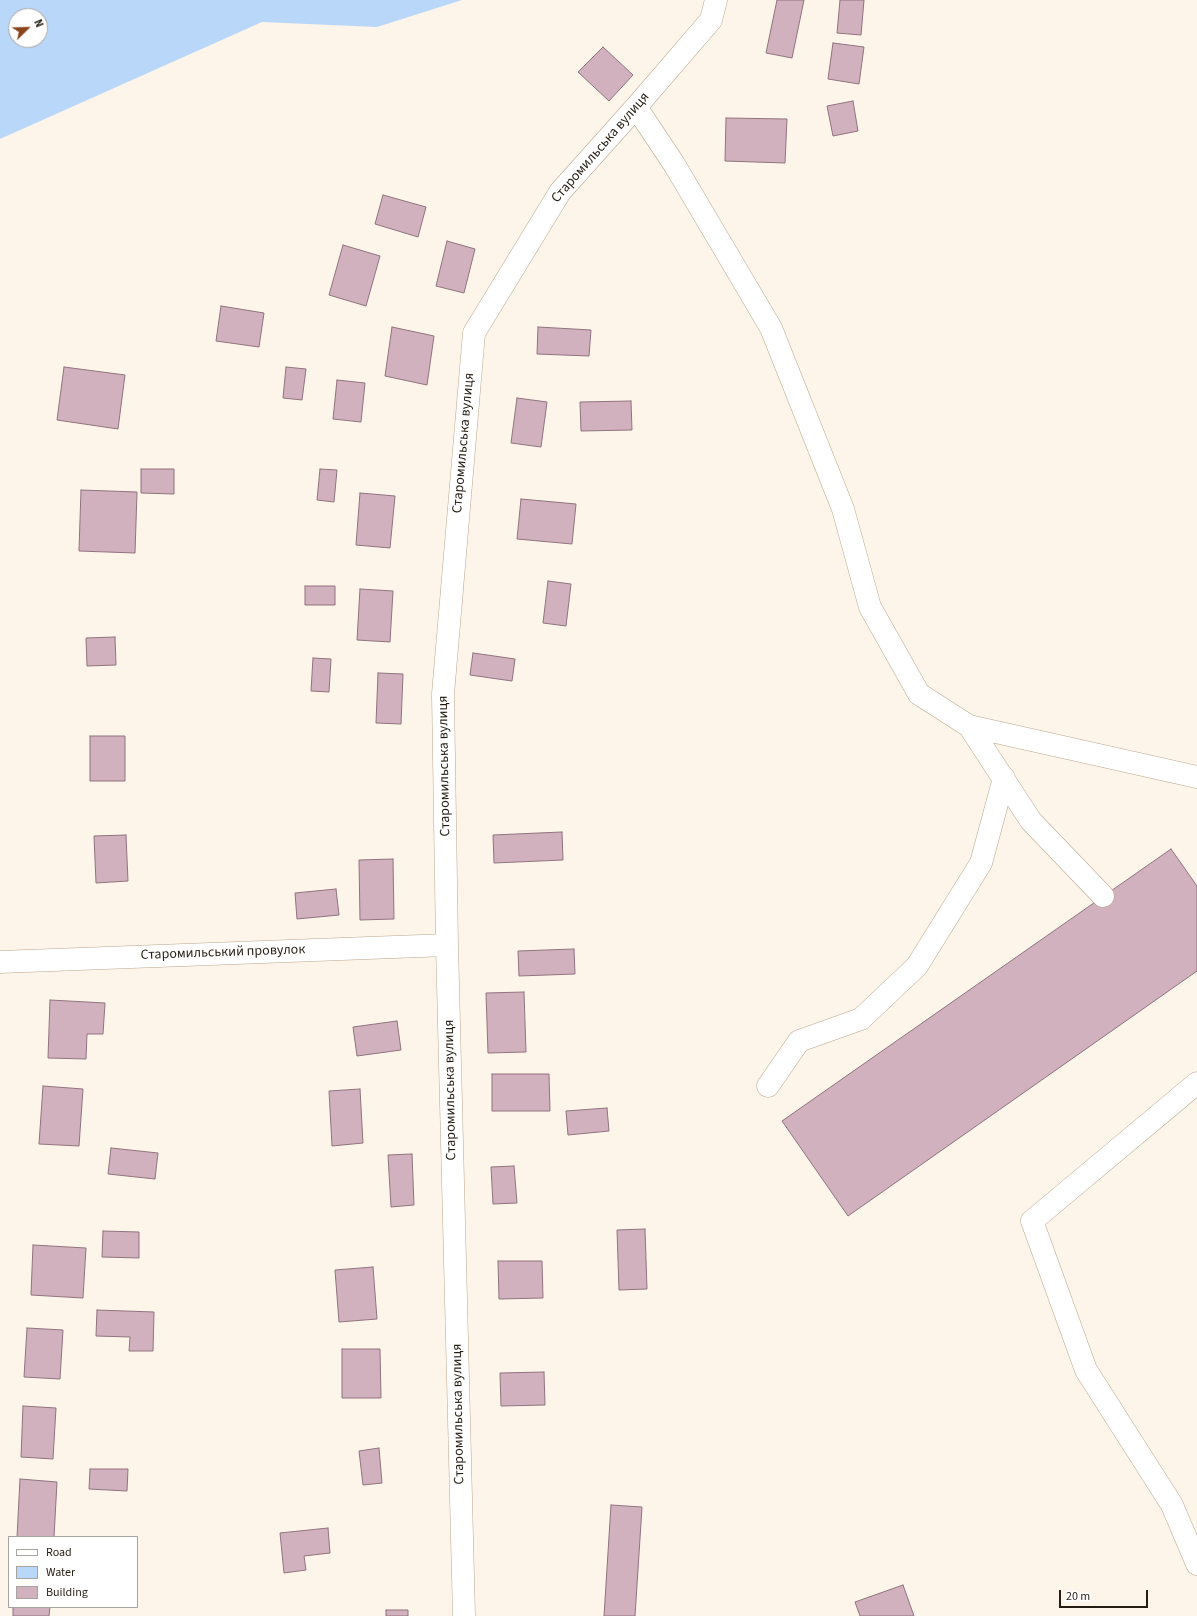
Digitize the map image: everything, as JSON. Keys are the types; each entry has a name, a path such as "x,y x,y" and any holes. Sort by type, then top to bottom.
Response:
{"street":[{"name":"Старомильська вулиця","path":"464,1616 447,945 443,694 474,333 560,192 711,20 716,0"},
{"path":"636,107 674,164 771,328 843,509 870,607 919,694 969,726 1197,777"},
{"path":"969,726 1032,821 1103,896"},
{"path":"768,1086 799,1041 861,1019 917,966 981,863 1004,778"},
{"name":"Старомильський провулок","path":"0,962 447,945"},
{"path":"1197,1084 1032,1221 1086,1370 1172,1506 1197,1564"}],"water":[{"path":"0,0 462,0 377,27 262,22 0,139"}],"building":[{"path":"777,0 804,0 792,58 766,53"},
{"path":"840,0 864,0 861,35 837,33"},
{"path":"833,43 864,47 859,84 828,79"},
{"path":"603,47 633,75 609,101 578,72"},
{"path":"853,101 858,131 833,136 827,106"},
{"path":"726,118 787,119 785,163 725,161"},
{"path":"383,195 426,207 418,237 375,224"},
{"path":"447,241 475,249 464,293 436,286"},
{"path":"343,245 380,256 366,306 329,295"},
{"path":"221,306 264,313 259,347 216,341"},
{"path":"392,327 434,336 427,385 385,376"},
{"path":"538,327 591,330 589,356 537,354"},
{"path":"64,367 125,375 118,429 57,420"},
{"path":"286,367 306,369 302,400 283,398"},
{"path":"337,380 365,383 361,422 333,419"},
{"path":"517,398 547,402 541,447 511,443"},
{"path":"631,401 632,430 581,431 580,402"},
{"path":"141,469 174,469 174,494 141,493"},
{"path":"320,469 337,470 334,502 317,500"},
{"path":"81,490 137,492 135,553 79,551"},
{"path":"360,493 395,496 390,548 356,545"},
{"path":"521,499 576,504 572,544 517,539"},
{"path":"548,581 571,584 566,626 543,623"},
{"path":"305,586 335,586 335,605 305,605"},
{"path":"360,589 393,591 390,642 357,640"},
{"path":"115,637 116,665 87,666 86,638"},
{"path":"473,653 515,659 512,681 470,675"},
{"path":"313,658 331,659 329,692 311,691"},
{"path":"378,673 403,674 401,724 376,723"},
{"path":"90,736 125,736 125,781 90,781"},
{"path":"562,832 563,860 494,863 493,835"},
{"path":"126,835 128,881 96,883 94,836"},
{"path":"1171,849 1197,886 1197,971 848,1216 782,1121"},
{"path":"393,859 394,919 360,920 359,860"},
{"path":"336,889 339,915 297,919 295,893"},
{"path":"574,949 575,974 519,976 518,951"},
{"path":"524,992 526,1052 488,1053 486,993"},
{"path":"50,1000 105,1003 103,1034 87,1034 86,1059 48,1058"},
{"path":"397,1021 401,1050 357,1056 353,1027"},
{"path":"492,1074 549,1074 550,1111 492,1111"},
{"path":"43,1086 83,1089 79,1146 39,1144"},
{"path":"360,1089 363,1143 332,1146 329,1091"},
{"path":"607,1108 609,1131 568,1135 566,1111"},
{"path":"111,1148 158,1153 155,1179 108,1174"},
{"path":"412,1154 414,1205 391,1207 388,1155"},
{"path":"514,1166 517,1203 493,1204 491,1167"},
{"path":"645,1229 647,1289 619,1290 617,1230"},
{"path":"103,1231 139,1232 139,1258 102,1257"},
{"path":"33,1245 86,1248 83,1298 31,1295"},
{"path":"498,1261 542,1261 543,1298 499,1299"},
{"path":"373,1267 377,1319 339,1322 335,1270"},
{"path":"97,1310 154,1312 153,1351 129,1351 130,1337 96,1336"},
{"path":"27,1328 63,1330 60,1379 24,1377"},
{"path":"342,1349 380,1349 381,1398 342,1398"},
{"path":"544,1372 545,1405 501,1406 500,1373"},
{"path":"23,1406 56,1408 53,1459 21,1457"},
{"path":"379,1448 382,1483 363,1485 359,1451"},
{"path":"90,1469 128,1469 127,1491 89,1489"},
{"path":"20,1479 57,1482 54,1536 17,1536"},
{"path":"611,1505 642,1507 635,1616 604,1616"},
{"path":"328,1528 330,1553 304,1556 306,1570 284,1573 280,1533"},
{"path":"903,1585 914,1616 860,1616 855,1602"},
{"path":"13,1608 50,1608 49,1616 13,1616"},
{"path":"386,1610 408,1610 408,1616 386,1616"}]}
